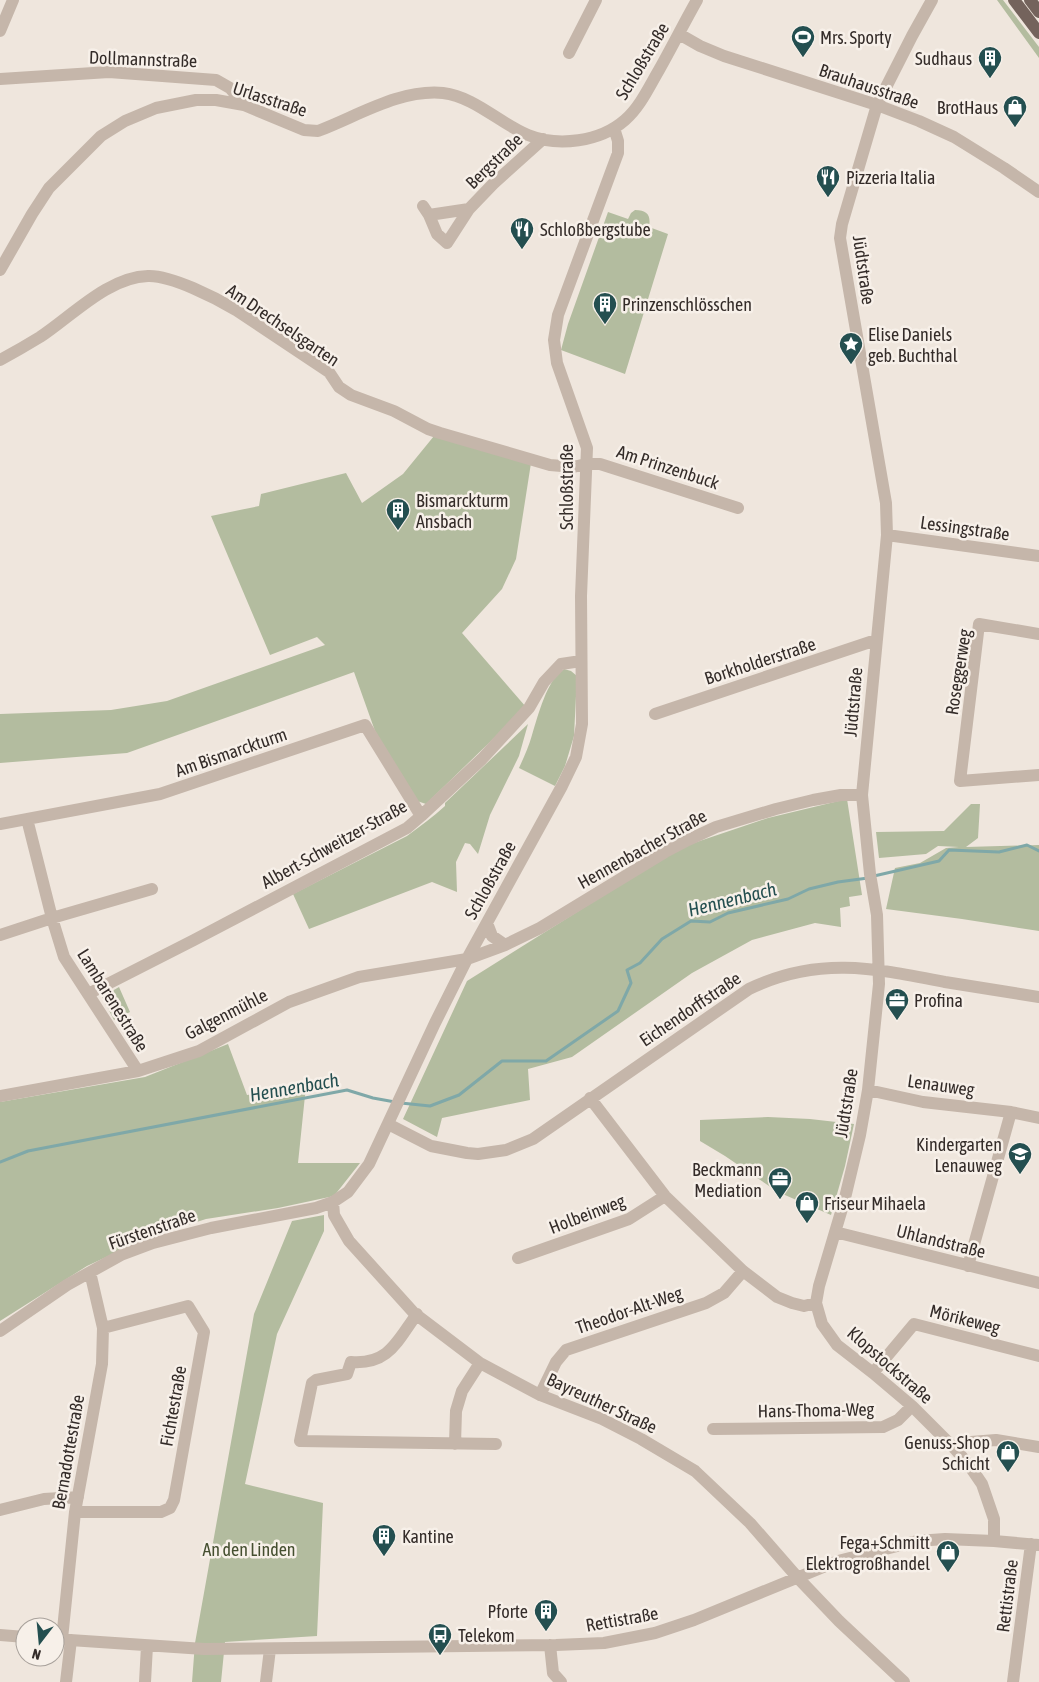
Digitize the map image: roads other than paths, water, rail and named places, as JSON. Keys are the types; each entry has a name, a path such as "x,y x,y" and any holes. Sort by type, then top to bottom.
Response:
{"main road":[{"path":"1014,0 1039,33"},
{"path":"1030,0 1039,12"}],"street":[{"path":"0,31 13,0"},
{"path":"569,53 596,0"},
{"name":"Schloßstraße","path":"467,959 576,757 582,724 581,596 587,448 556,363 554,340 558,315 618,153 618,141 614,128 632,112 650,84 697,0"},
{"name":"Jüdtstraße","path":"816,1303 858,1143 868,1090 879,984 877,915 870,878 862,795 887,534 886,504 840,238 842,224 877,106 932,0"},
{"name":"Brauhausstraße","path":"679,34 700,46 724,56 919,121 954,137 1039,192"},
{"name":"Dollmannstraße","path":"0,79 109,72 216,80 230,88 244,105"},
{"name":"Urlasstraße","path":"0,270 49,188 101,136 125,121 156,108 196,100 216,100 244,105 304,130 318,131 393,99 423,93 445,93 466,99 527,135 543,139 560,142 580,140 614,128"},
{"name":"Bergstraße","path":"469,209 426,211 437,234 448,243 469,209 493,184 543,139"},
{"name":"Am Drechselsgarten","path":"0,360 39,337 107,289 127,279 149,276 167,278 236,310 329,372 339,387 350,396 394,411 428,429 550,465 573,467 586,464"},
{"name":"Am Prinzenbuck","path":"586,464 600,464 738,508"},
{"name":"Lessingstraße","path":"887,534 1039,556"},
{"name":"Roseggerweg","path":"1039,634 979,624 960,781 1039,774"},
{"name":"Borkholderstraße","path":"655,714 876,640"},
{"name":"Albert-Schweitzer-Straße","path":"88,994 407,828 482,758 529,708 544,682 561,664 581,661"},
{"name":"Am Bismarckturm","path":"0,824 160,794 365,725 421,816"},
{"name":"Hennenbacher Straße","path":"467,959 505,945 540,928 680,844 716,827 813,800 841,794 862,795"},
{"name":"Lambarenestraße","path":"27,819 64,957 138,1071"},
{"path":"0,935 152,889"},
{"path":"488,922 492,936 505,945"},
{"path":"333,1202 348,1192 369,1164 467,959"},
{"name":"Galgenmühle","path":"0,1096 138,1071 199,1050 289,1002 359,977 467,959"},
{"name":"Eichendorffstraße","path":"388,1124 431,1146 449,1150 478,1154 506,1150 533,1139 749,989 774,978 817,968 879,969 1039,997"},
{"name":"Lenauweg","path":"868,1090 923,1102 1011,1112 1039,1118"},
{"path":"590,1098 665,1196 743,1270 777,1297 804,1306 816,1303"},
{"path":"968,1266 1011,1112"},
{"name":"Holbeinweg","path":"518,1258 629,1218 665,1196"},
{"name":"Fürstenstraße","path":"0,1331 67,1285 121,1255 153,1243 211,1228 316,1208 333,1202"},
{"name":"Bayreuther Straße","path":"333,1202 334,1215 349,1241 417,1314 480,1363 540,1395 602,1419 641,1439 695,1471 750,1524 839,1621 904,1682"},
{"name":"Uhlandstraße","path":"835,1232 1039,1283"},
{"name":"Theodor-Alt-Weg","path":"540,1395 556,1362 566,1350 706,1303 724,1293 743,1270"},
{"name":"Bernadottestraße","path":"65,1619 75,1512 102,1364 103,1328 90,1272"},
{"name":"Klopstockstraße","path":"816,1303 822,1324 837,1345 874,1373 912,1406 956,1450 982,1484 994,1519 994,1541"},
{"name":"Fichtestraße","path":"75,1512 161,1512 170,1508 174,1500 204,1332 188,1306 103,1328"},
{"path":"417,1314 388,1354 374,1361 351,1362 347,1374 316,1380 312,1383 300,1441 496,1444"},
{"name":"Mörikeweg","path":"874,1373 914,1324 1039,1356"},
{"path":"455,1444 456,1410 462,1391 480,1363"},
{"name":"Hans-Thoma-Weg","path":"713,1429 883,1427 898,1420 912,1406"},
{"path":"956,1450 971,1442 996,1440 1039,1447"},
{"path":"0,1510 44,1498 78,1497"},
{"name":"Rettistraße","path":"65,1640 204,1649 550,1646 604,1643 655,1632 694,1620 838,1561 865,1553 917,1541 945,1539 994,1541 1035,1544 1013,1682"},
{"path":"0,1635 15,1636"},
{"path":"145,1682 147,1646"},
{"path":"550,1646 553,1672 561,1682"},
{"path":"266,1682 270,1649"},
{"name":"Bernadottestraße","path":"65,1667 66,1682"}],"waterway":[{"name":"Hennenbach","path":"874,876 939,861 949,850 999,852 1027,845 1039,851"},
{"name":"Hennenbach","path":"401,1103 430,1106 459,1095 502,1061 546,1061 618,1011 631,983 627,970 640,963 662,939 691,921 710,922 728,913 788,899 809,889 838,882 868,878"},
{"name":"Hennenbach","path":"0,1162 28,1151 347,1090 395,1102"}],"place":[{"name":"Mrs. Sporty","path":"803,58"},
{"name":"Sudhaus","path":"990,79"},
{"name":"BrotHaus","path":"1015,128"},
{"name":"Pizzeria Italia","path":"828,198"},
{"name":"Schloßbergstube","path":"522,250"},
{"name":"Prinzenschlösschen","path":"605,325"},
{"name":"Elise Daniels geb. Buchthal","path":"851,365"},
{"name":"Bismarckturm Ansbach","path":"398,531"},
{"name":"Profina","path":"897,1021"},
{"name":"Kindergarten Lenauweg","path":"1020,1175"},
{"name":"Beckmann Mediation","path":"780,1200"},
{"name":"Friseur Mihaela","path":"807,1224"},
{"name":"Genuss-Shop Schicht","path":"1008,1473"},
{"name":"Kantine","path":"384,1557"},
{"name":"Fega+Schmitt Elektrogroßhandel","path":"948,1573"},
{"name":"Pforte","path":"546,1632"},
{"name":"Telekom","path":"440,1656"}],"park label":[{"name":"An den Linden","path":"249,1549"}]}
